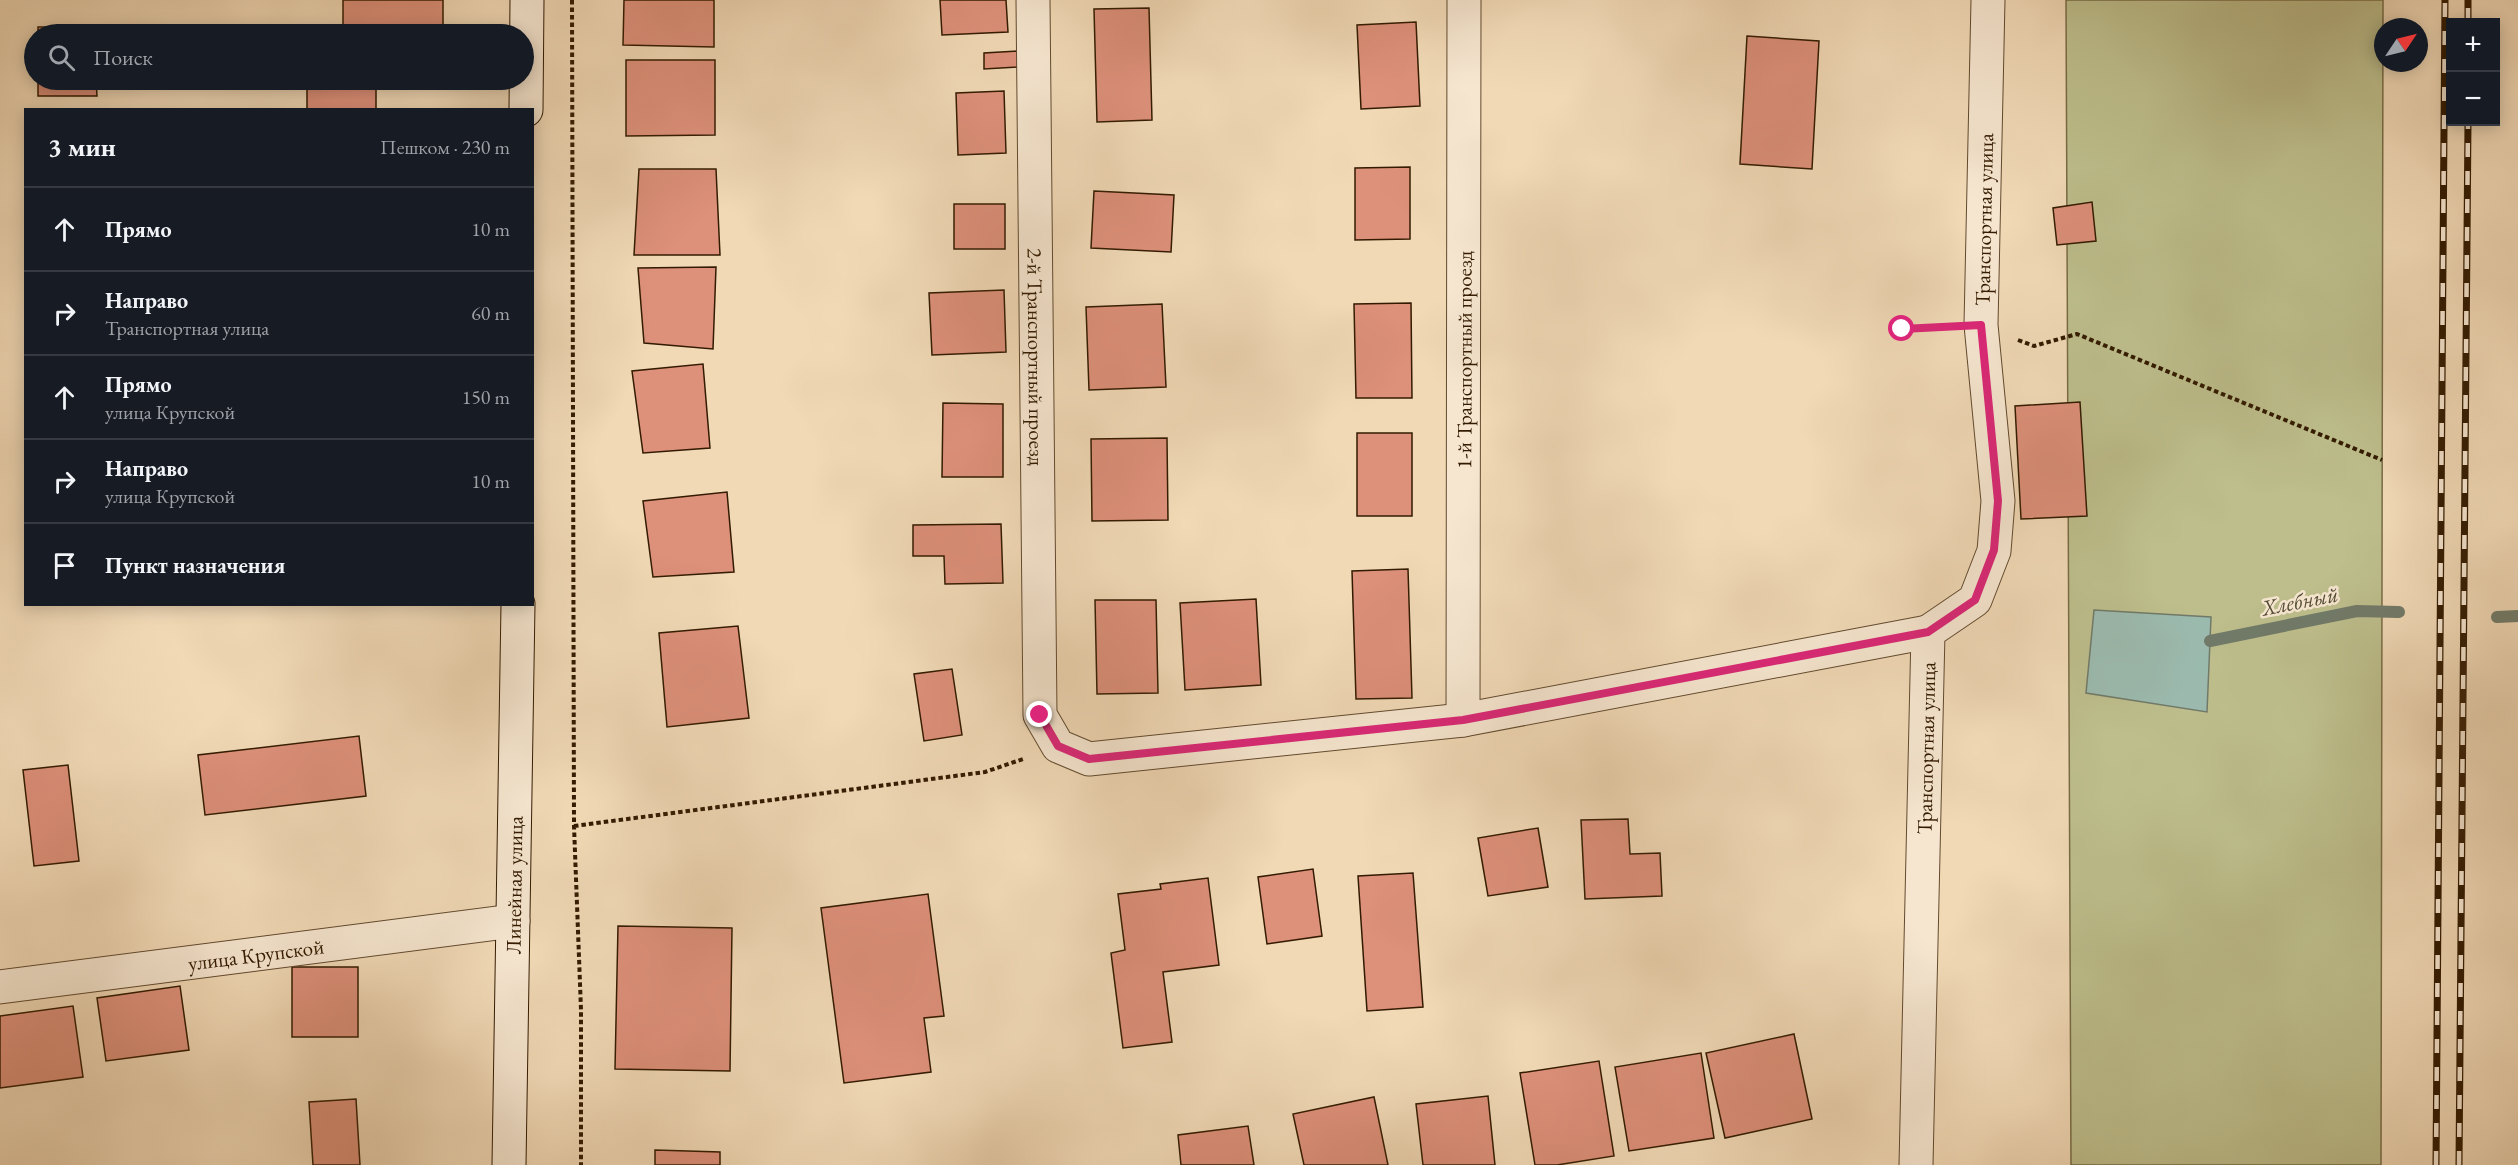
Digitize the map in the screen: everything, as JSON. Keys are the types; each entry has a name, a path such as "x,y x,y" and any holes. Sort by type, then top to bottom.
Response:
{"street":[{"path":"527,0 527,24"},
{"name":"2-й Транспортный проезд","path":"1033,0 1040,715 1058,746"},
{"name":"1-й Транспортный проезд","path":"1463,720 1464,0"},
{"name":"Транспортная улица","path":"1917,1165 1928,632 1975,600 1994,550 1998,501 1981,325 1988,0"},
{"path":"526,90 526,108"},
{"name":"Линейная улица","path":"509,1165 518,606"},
{"path":"1058,746 1089,759 1463,720 1928,632"},
{"name":"улица Крупской","path":"0,987 513,921"}],"path":[{"path":"572,0 574,826 581,1011 581,1165"},
{"path":"1902,329 1981,325 2034,346 2077,334 2382,460"},
{"path":"574,826 985,772 1058,746"}],"green space":[{"path":"2066,0 2383,0 2383,18 2374,18 2374,72 2383,72 2381,1165 2071,1165"}],"shaded area":[{"path":"2094,610 2211,617 2207,712 2086,693"}],"building":[{"path":"343,0 443,0 443,24 343,24"},
{"path":"624,0 714,0 714,47 623,45"},
{"path":"940,0 1006,0 1008,32 942,35"},
{"path":"1149,8 1152,120 1097,122 1094,9"},
{"path":"1416,22 1420,106 1361,109 1357,25"},
{"path":"1747,36 1819,41 1812,169 1740,164"},
{"path":"1018,51 1019,67 984,69 984,53"},
{"path":"626,60 715,60 715,135 626,136"},
{"path":"38,90 97,90 97,96 38,96"},
{"path":"307,90 376,90 376,108 307,108"},
{"path":"1004,91 1006,153 958,155 956,93"},
{"path":"1410,167 1410,239 1355,240 1355,168"},
{"path":"639,169 716,169 720,255 634,255"},
{"path":"1094,191 1174,195 1171,252 1091,248"},
{"path":"2092,202 2096,241 2057,245 2053,208"},
{"path":"954,204 1005,204 1005,249 954,249"},
{"path":"716,267 713,349 644,343 638,268"},
{"path":"1004,290 1006,352 932,355 929,293"},
{"path":"1411,303 1412,398 1356,398 1354,304"},
{"path":"1162,304 1166,387 1089,390 1086,307"},
{"path":"703,364 710,448 643,453 632,371"},
{"path":"2080,402 2087,516 2021,519 2015,406"},
{"path":"943,403 1003,404 1003,477 942,477"},
{"path":"1357,433 1412,433 1412,516 1357,516"},
{"path":"1167,438 1168,520 1092,521 1091,439"},
{"path":"727,492 734,572 653,577 643,501"},
{"path":"1001,524 1003,583 945,584 944,556 913,556 913,525"},
{"path":"1408,569 1412,698 1356,699 1352,571"},
{"path":"1256,599 1261,685 1185,690 1180,603"},
{"path":"1095,600 1156,600 1158,693 1097,694"},
{"path":"738,626 749,718 667,727 659,633"},
{"path":"952,669 962,735 924,741 914,674"},
{"path":"359,736 366,796 205,815 198,755"},
{"path":"68,765 79,861 34,866 23,770"},
{"path":"1628,819 1630,854 1660,853 1662,896 1585,899 1581,820"},
{"path":"1538,828 1548,887 1488,896 1478,838"},
{"path":"1313,869 1322,936 1267,944 1258,877"},
{"path":"1413,873 1423,1007 1367,1011 1358,876"},
{"path":"1208,878 1219,965 1163,972 1172,1042 1123,1048 1111,953 1125,950 1118,894 1161,889 1160,884"},
{"path":"928,894 944,1016 924,1018 931,1072 844,1083 821,908"},
{"path":"618,926 732,928 730,1071 615,1069"},
{"path":"292,967 358,967 358,1037 292,1037"},
{"path":"180,986 189,1050 106,1061 97,998"},
{"path":"73,1006 83,1077 0,1088 0,1016"},
{"path":"1794,1034 1812,1119 1725,1138 1706,1053"},
{"path":"1701,1053 1714,1138 1629,1151 1615,1067"},
{"path":"1599,1061 1614,1156 1557,1165 1535,1165 1520,1073"},
{"path":"1488,1096 1495,1165 1423,1165 1416,1104"},
{"path":"1374,1097 1388,1165 1304,1165 1293,1114"},
{"path":"356,1099 360,1165 313,1165 309,1102"},
{"path":"1248,1126 1254,1165 1181,1165 1178,1135"},
{"path":"655,1150 720,1152 720,1165 655,1165"}],"waterway":[{"name":"Хлебный","path":"2210,641 2357,611 2399,612"},
{"name":"Хлебный","path":"2497,617 2518,616"}],"railway":[{"path":"2436,1165 2445,0"},
{"path":"2468,0 2468,18"},
{"path":"2459,1165 2468,126"}],"route":[{"path":"1040,715 1058,746 1089,759 1463,720 1928,632 1975,600 1994,550 1998,501 1981,325 1902,329"}]}
